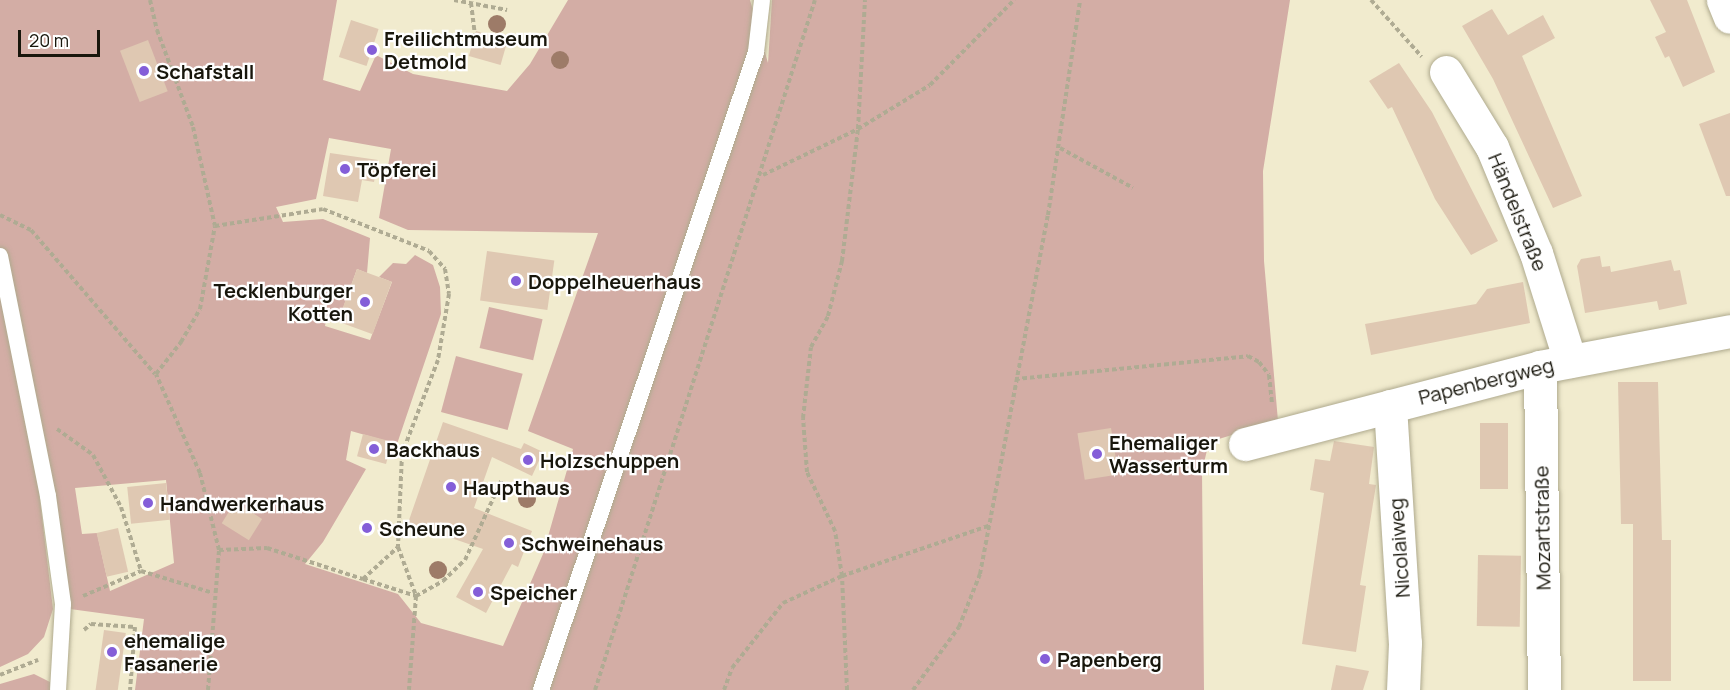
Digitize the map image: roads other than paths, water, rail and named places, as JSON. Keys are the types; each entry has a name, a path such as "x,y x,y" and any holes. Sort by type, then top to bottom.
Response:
{"street":[{"name":"Händelstraße","path":"1446,72 1492,147 1536,253 1555,364"},
{"name":"Papenbergweg","path":"1245,444 1555,364 1730,331"},
{"name":"Mozartstraße","path":"1544,690 1555,364"},
{"name":"Nicolaiweg","path":"1390,406 1405,643 1403,690"}],"lane":[{"path":"541,690 756,52 762,0"},
{"path":"0,256 48,496 63,604 58,690"}],"place":[{"name":"Freilichtmuseum Detmold","path":"372,50"},
{"name":"Schafstall","path":"144,71"},
{"name":"Töpferei","path":"345,169"},
{"name":"Doppelheuerhaus","path":"516,281"},
{"name":"Tecklenburger Kotten","path":"365,302"},
{"name":"Backhaus","path":"374,449"},
{"name":"Ehemaliger Wasserturm","path":"1097,454"},
{"name":"Holzschuppen","path":"528,460"},
{"name":"Haupthaus","path":"451,487"},
{"name":"Handwerkerhaus","path":"148,503"},
{"name":"Scheune","path":"367,528"},
{"name":"Schweinehaus","path":"509,543"},
{"name":"Speicher","path":"478,592"},
{"name":"ehemalige Fasanerie","path":"112,652"},
{"name":"Papenberg","path":"1045,659"}]}
